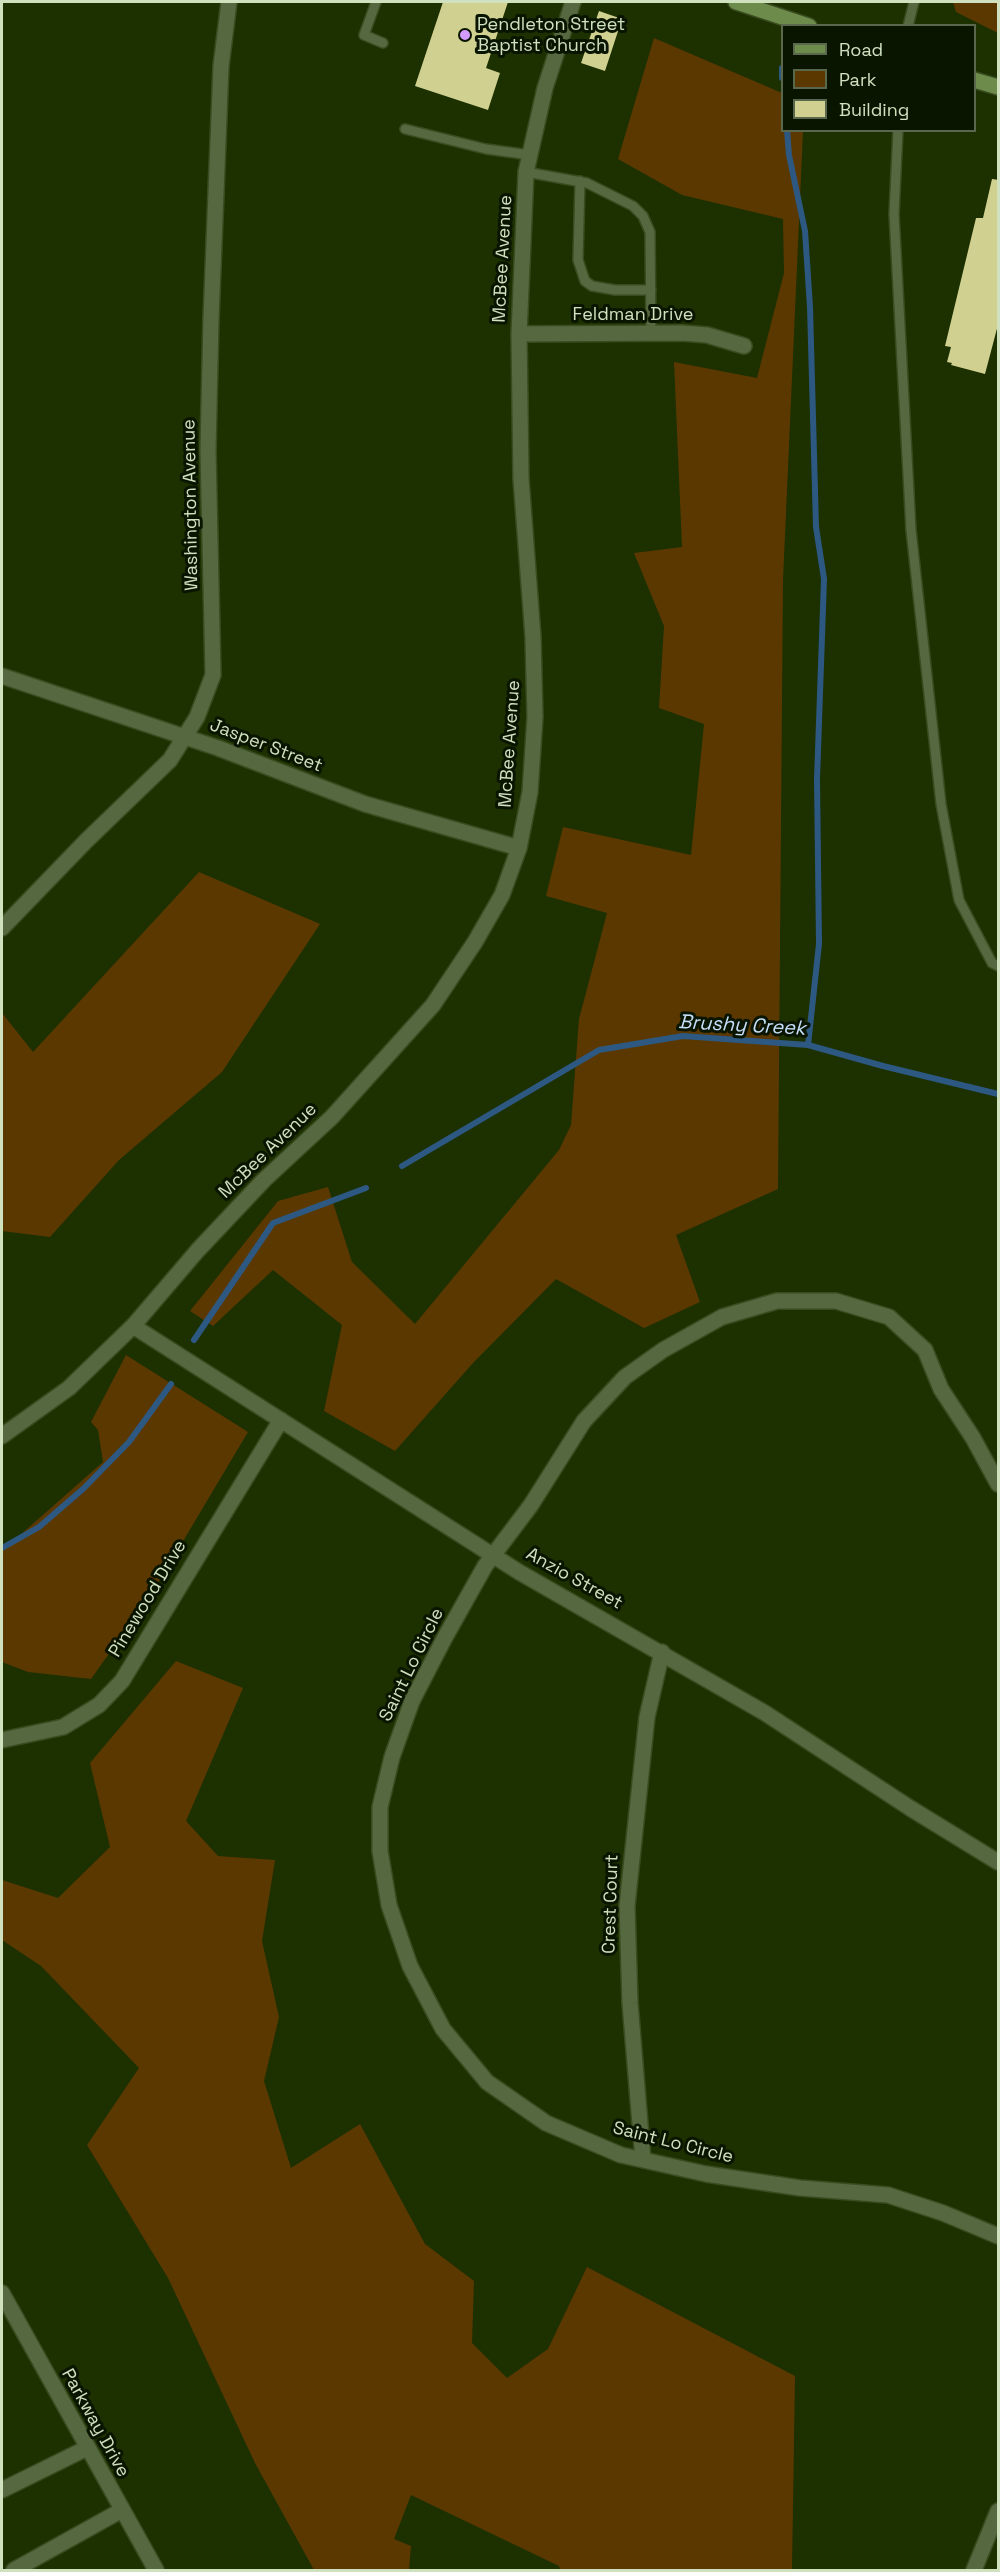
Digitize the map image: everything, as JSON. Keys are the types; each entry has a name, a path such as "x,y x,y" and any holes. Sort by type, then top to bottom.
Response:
{"main road":[{"path":"736,2 803,24"},
{"path":"976,80 999,87"}],"street":[{"name":"Washington Avenue","path":"2,928 86,841 170,760 196,717 213,675 208,450 210,343 221,66 229,2"},
{"name":"McBee Avenue","path":"2,1436 69,1388 133,1326 198,1250 264,1180 332,1117 433,1005 475,942 502,895 519,848 530,792 535,717 533,637 521,479 519,334 526,172 545,88 573,2"},
{"name":"Feldman Drive","path":"519,334 707,335 744,346"},
{"name":"Jasper Street","path":"2,676 185,736 365,804 519,848"},
{"name":"Saint Lo Circle","path":"999,1485 973,1438 941,1389 925,1350 889,1317 837,1301 777,1301 722,1317 663,1350 625,1377 584,1421 531,1505 494,1555 444,1639 412,1701 392,1756 380,1807 380,1851 389,1905 410,1966 443,2029 487,2082 546,2123 621,2155 706,2174 800,2188 888,2195 943,2213 999,2236"},
{"name":"Anzio Street","path":"133,1326 494,1555 765,1713 910,1808 999,1862"},
{"name":"Pinewood Drive","path":"2,1740 63,1727 99,1706 122,1681 281,1420"},
{"name":"Crest Court","path":"643,2160 630,2003 627,1906 647,1717 662,1652"},
{"name":"Parkway Drive","path":"2,2293 156,2571"},
{"path":"2,2490 87,2448"},
{"path":"14,2571 122,2510"},
{"path":"974,2571 999,2511"}],"lane":[{"path":"376,2 364,35 382,44"},
{"path":"908,24 914,2"},
{"path":"405,129 486,149 530,155"},
{"path":"898,132 894,214 911,530 941,804 959,900 992,963 999,966"},
{"path":"526,172 580,182 633,206 643,216 650,232 651,334"},
{"path":"580,182 578,260 585,281 592,286 615,290 651,290"}],"green space":[{"path":"953,2 998,2 998,33 956,12"},
{"path":"654,38 781,93 781,132 803,132 783,580 778,1189 676,1235 700,1302 644,1328 556,1279 473,1363 395,1451 324,1411 342,1325 273,1270 213,1326 190,1311 278,1201 328,1187 352,1262 415,1324 559,1150 571,1125 579,1019 607,913 546,896 563,827 691,855 704,724 659,708 664,626 634,553 682,547 674,362 757,378 784,273 783,219 682,195 618,159"},
{"path":"199,872 320,924 222,1072 119,1160 50,1237 2,1231 2,1013 33,1052"},
{"path":"126,1355 248,1432 151,1595 91,1679 28,1672 2,1662 2,1551 103,1462 98,1430 91,1422"},
{"path":"176,1661 243,1688 186,1821 218,1856 275,1860 262,1941 279,2017 264,2081 291,2168 360,2124 425,2244 474,2281 472,2343 507,2378 548,2349 587,2267 795,2376 792,2570 560,2570 559,2566 411,2495 394,2539 411,2546 409,2570 314,2570 255,2463 168,2278 87,2145 139,2068 41,1966 2,1940 2,1880 58,1898 110,1847 90,1763"}],"building":[{"name":"Pendleton Street Baptist Church","path":"443,2 508,2 486,68 500,73 488,110 415,86"},
{"path":"599,11 622,19 605,71 581,63"},
{"path":"992,179 999,180 999,321 985,374 951,365 952,363 947,362 951,347 945,346 976,218 983,218"}],"waterway":[{"path":"787,132 789,155 805,231 810,307 816,527 824,579 817,779 819,944 808,1045"},
{"name":"Brushy Creek","path":"402,1166 599,1050 683,1036 808,1045 998,1094"},
{"name":"Brushy Creek","path":"194,1340 273,1223 366,1188"},
{"name":"Brushy Creek","path":"2,1548 39,1527 83,1489 129,1442 171,1384"}],"place":[{"name":"Pendleton Street Baptist Church","path":"465,35"}]}
